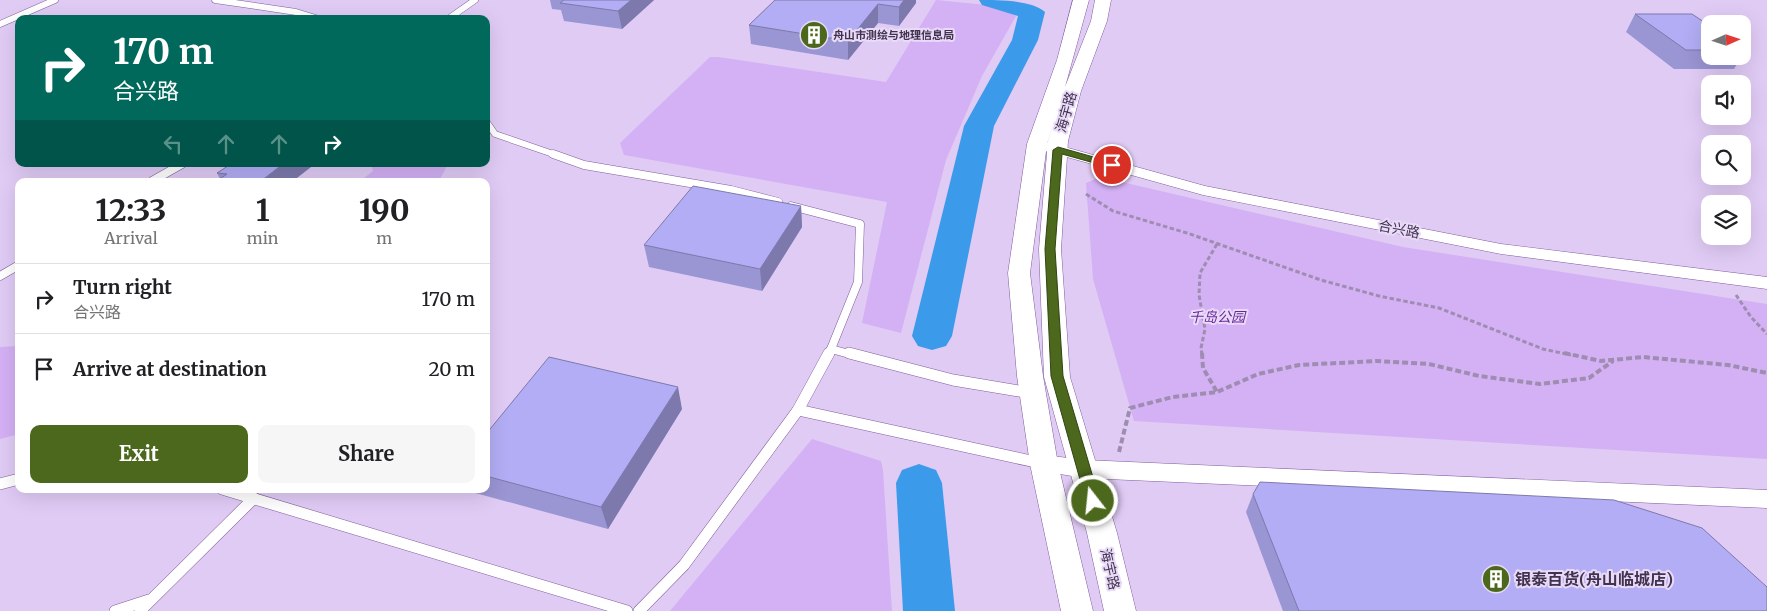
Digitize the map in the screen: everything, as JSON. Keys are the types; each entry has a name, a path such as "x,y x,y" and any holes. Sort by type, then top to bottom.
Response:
{"street":[{"name":"海宇路","path":"1077,611 1044,464 1030,376 1019,273 1065,60 1081,0"},
{"name":"海宇路","path":"1103,0 1099,21 1047,147 1057,376 1102,533 1120,611"},
{"name":"合兴路","path":"1047,147 1203,190 1501,249 1767,283"},
{"path":"1044,464 1084,469 1767,499"}],"lane":[{"path":"21,15 55,0"},
{"path":"215,0 306,15"},
{"path":"454,15 475,0"},
{"path":"0,24 15,17"},
{"path":"490,127 495,134 584,164 731,190 860,224 858,282 831,349 798,410 684,565 639,611"},
{"path":"157,178 177,167"},
{"path":"0,276 15,267"},
{"path":"831,349 953,380 1034,394"},
{"path":"798,410 1044,464"},
{"path":"0,484 15,480"},
{"path":"236,493 627,611"},
{"path":"140,611 254,498"},
{"path":"116,611 152,600"}],"path":[{"path":"1086,194 1113,211 1321,280 1379,296 1439,308 1543,348 1601,361 1643,357 1728,365 1767,373"},
{"path":"1217,244 1200,273 1199,295 1205,329 1201,348 1203,368 1217,392"},
{"path":"1724,278 1751,317 1767,334"},
{"path":"1114,470 1130,408 1172,396 1217,392 1258,374 1299,365 1377,360 1429,364 1479,376 1540,384 1589,378 1613,360"}],"green space":[{"path":"936,0 1006,7 1016,16 982,76 946,160 901,333 862,323 887,202 624,155 620,143 710,57 886,82"},
{"path":"372,167 446,167 441,178 364,178 373,171"},
{"name":"千岛公园","path":"1100,177 1403,247 1767,304 1767,459 1134,421 1093,279 1086,183"},
{"path":"15,346 15,435 0,439 0,347"},
{"path":"812,439 881,461 892,611 670,611"}],"building":[{"path":"564,0 631,0 618,11 560,3"},
{"path":"775,0 904,0 899,7 878,4 848,41 749,25"},
{"path":"1635,14 1692,14 1701,20 1701,50 1686,50"},
{"path":"226,167 279,167 265,178 221,178 227,174 217,173"},
{"path":"693,186 801,206 760,269 644,245"},
{"path":"549,357 678,387 601,507 490,477 490,429"},
{"name":"银泰百货(舟山临城店)","path":"1260,482 1614,500 1702,528 1767,587 1767,611 1299,611 1253,494"}],"waterway":[{"path":"932,336 979,126 1025,40 1032,12 991,0"},
{"path":"919,483 929,611"}],"place":[{"name":"舟山市测绘与地理信息局","path":"814,35"},
{"name":"银泰百货(舟山临城店)","path":"1496,579"}],"route":[{"path":"1093,501 1057,376 1050,249 1058,150 1112,165"}]}
